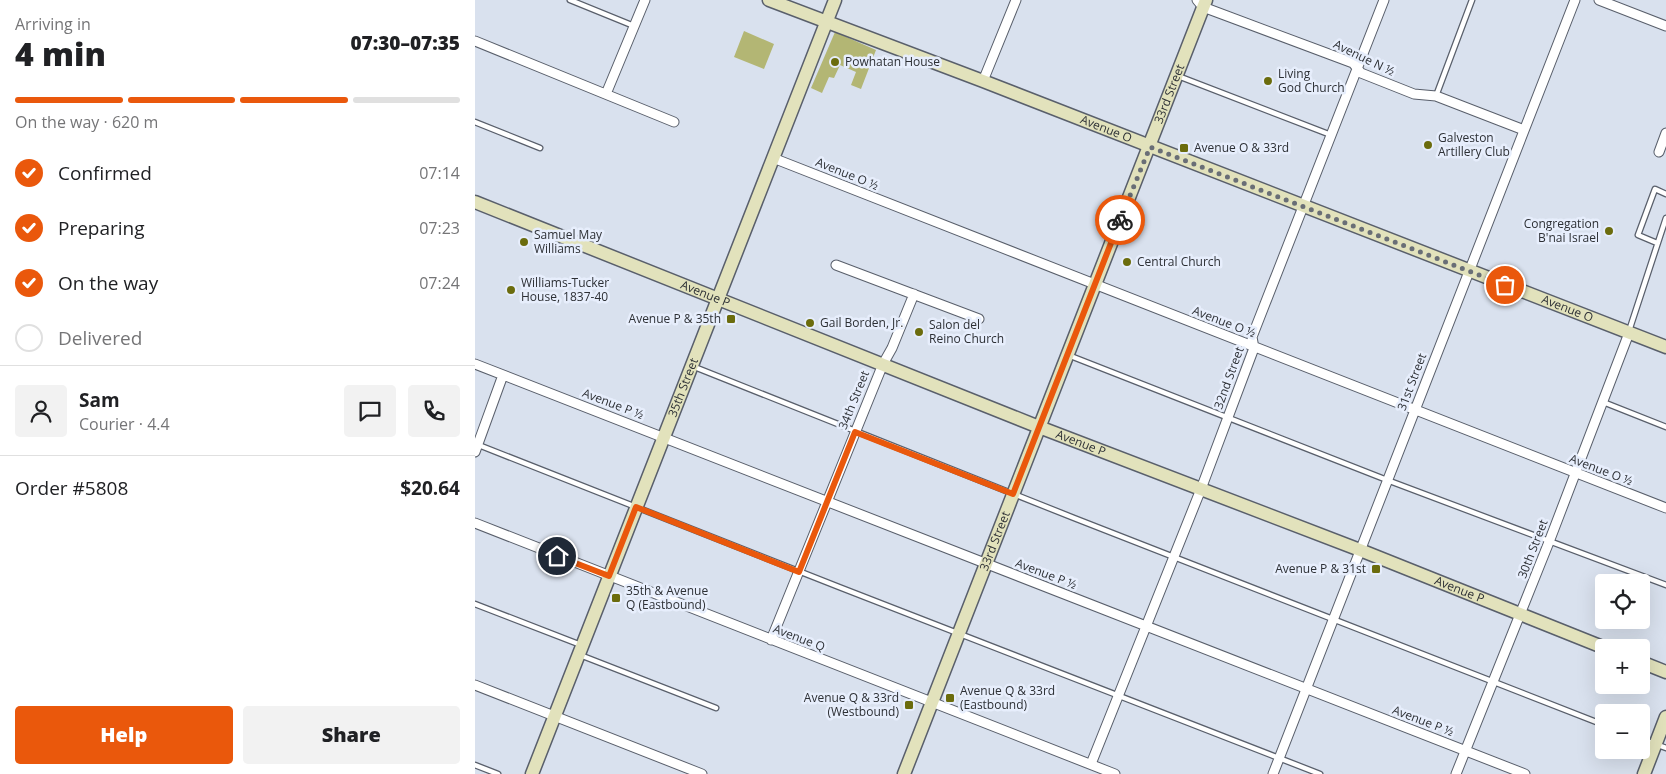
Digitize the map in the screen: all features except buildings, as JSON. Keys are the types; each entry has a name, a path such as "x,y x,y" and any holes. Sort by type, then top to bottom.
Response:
{"main road":[{"name":"Avenue O","path":"769,0 1666,347"},
{"name":"35th Street","path":"531,774 835,0"},
{"name":"33rd Street","path":"907,773 985,564 1150,147 1202,2"},
{"name":"Avenue P","path":"475,202 1595,644"},
{"path":"1650,666 1666,672"},
{"path":"1644,774 1661,745 1666,717"}],"street":[{"path":"606,94 645,0"},
{"path":"983,82 1016,0"},
{"name":"32nd Street","path":"1091,764 1201,489 1254,348 1253,337 1384,0"},
{"name":"31st Street","path":"1273,774 1575,0"},
{"path":"1599,0 1666,26"},
{"name":"Avenue N ½","path":"1202,2 1353,63 1361,73 1414,94 1436,96 1524,130"},
{"path":"475,41 674,122"},
{"path":"1659,152 1666,133"},
{"name":"Avenue O ½","path":"773,158 1666,508"},
{"path":"836,265 979,319"},
{"name":"34th Street","path":"771,640 883,364 892,348 914,294"},
{"name":"30th Street","path":"1456,774 1521,614 1629,333"},
{"name":"Avenue P ½","path":"475,364 1525,774"},
{"path":"476,447 503,375"},
{"name":"Avenue Q","path":"475,523 1115,774"},
{"path":"475,685 702,774"}],"lane":[{"path":"570,0 635,26"},
{"path":"1436,96 1473,0"},
{"path":"1177,76 1331,135"},
{"path":"475,122 540,148"},
{"path":"1657,243 1638,235 1655,189 1666,194"},
{"path":"1629,333 1666,218"},
{"path":"1067,354 1387,480 1666,586"},
{"path":"691,366 1595,721"},
{"path":"1603,402 1666,427"},
{"path":"476,447 636,507 1320,774"},
{"path":"475,604 716,708"},
{"path":"475,765 499,774"}],"green space":[{"path":"744,31 774,44 764,69 734,57"},
{"path":"835,32 876,50 861,89 851,85 856,72 840,65 834,78 829,77 822,93 811,88"}],"way so far":[{"path":"1120,220 1150,147 1505,285"}],"place":[{"name":"Powhatan House","path":"835,62"},
{"name":"Living God Church","path":"1268,81"},
{"name":"Galveston Artillery Club","path":"1428,145"},
{"name":"Avenue O & 33rd","path":"1184,148"},
{"name":"Congregation B'nai Israel","path":"1609,231"},
{"name":"Samuel May Williams","path":"524,242"},
{"name":"Central Church","path":"1127,262"},
{"name":"Williams-Tucker House, 1837-40","path":"511,290"},
{"name":"Avenue P & 35th","path":"731,319"},
{"name":"Gail Borden, Jr.","path":"810,323"},
{"name":"Salon del Reino Church","path":"919,332"},
{"name":"Avenue P & 31st","path":"1376,569"},
{"name":"35th & Avenue Q (Eastbound)","path":"616,598"},
{"name":"Avenue Q & 33rd (Eastbound)","path":"950,698"},
{"name":"Avenue Q & 33rd (Westbound)","path":"909,705"}],"route":[{"path":"557,556 609,576 636,507 799,572 855,432 1013,494 1120,220"}]}
